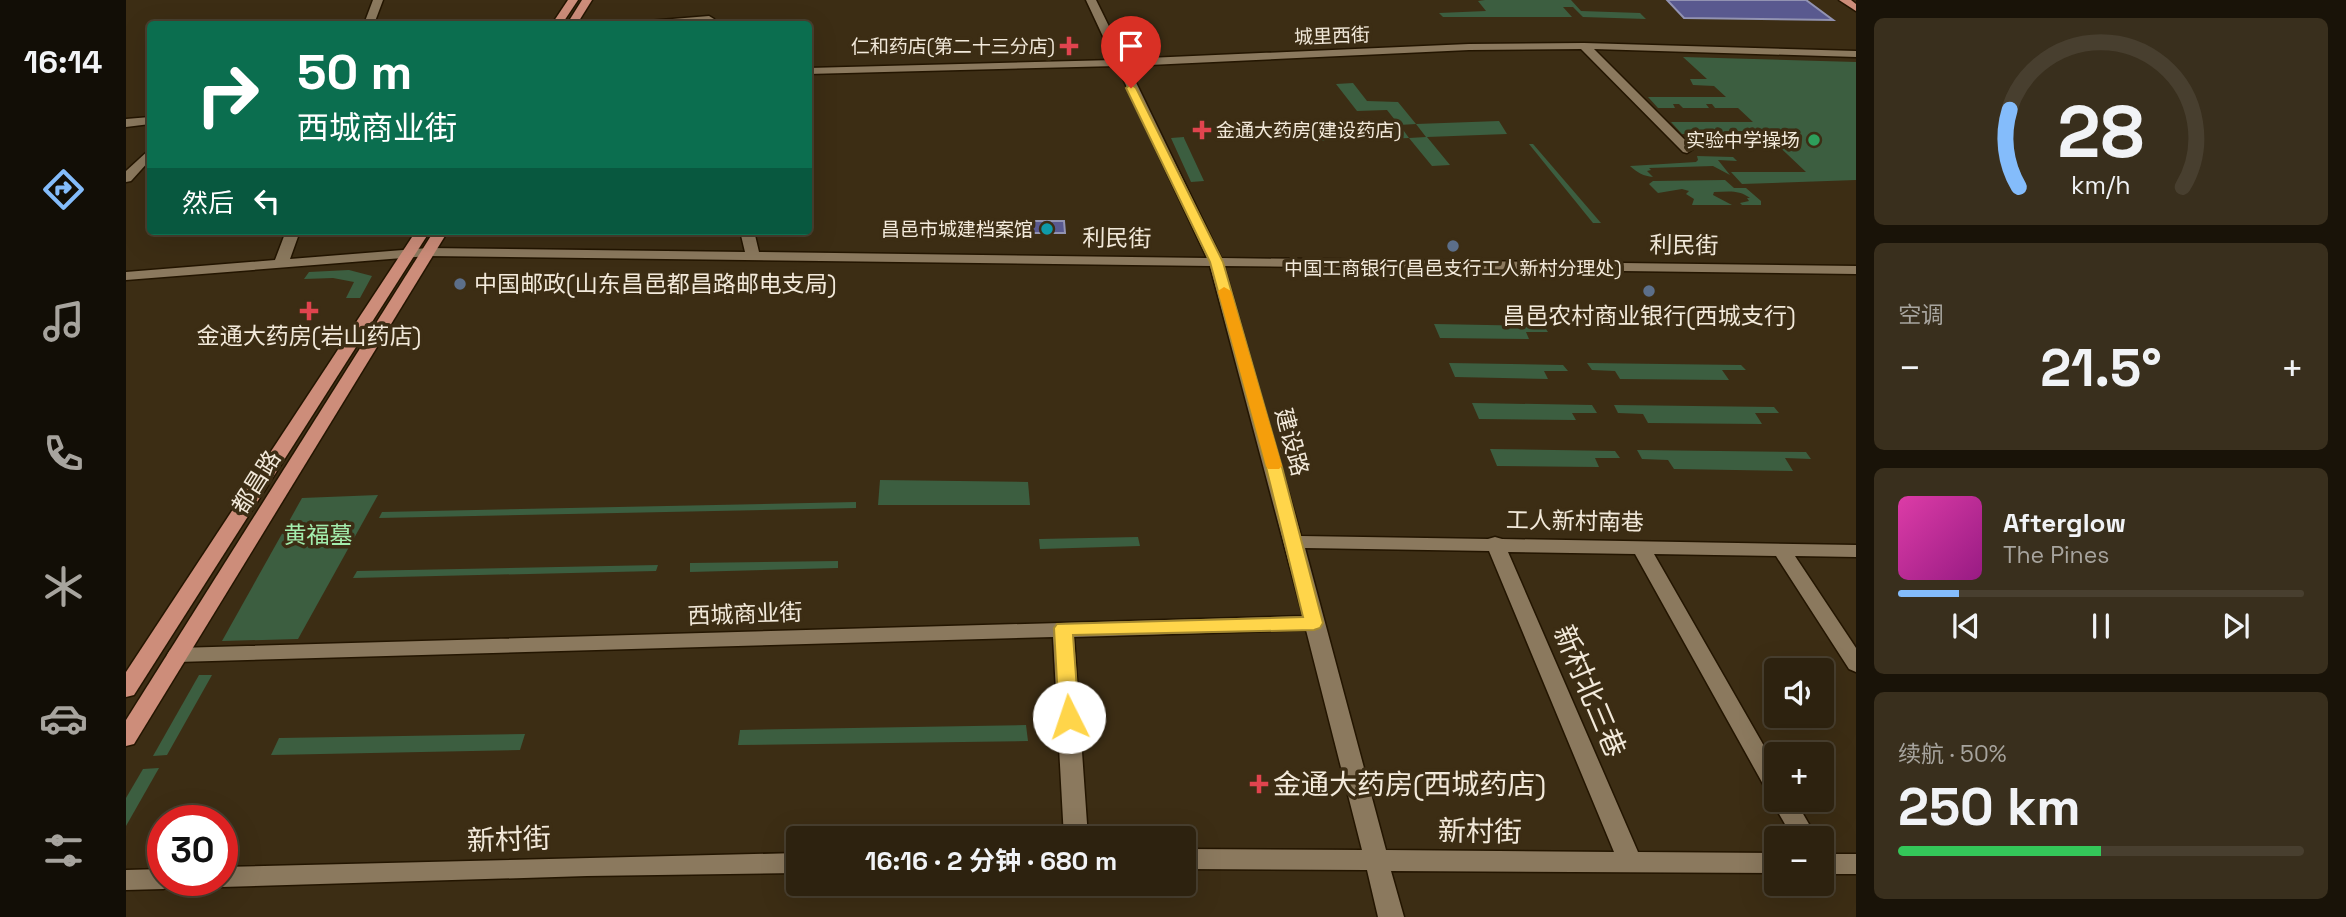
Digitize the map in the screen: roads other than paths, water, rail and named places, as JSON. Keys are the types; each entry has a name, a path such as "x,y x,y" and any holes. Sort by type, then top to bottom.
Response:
{"main road":[{"path":"559,21 573,0"},
{"path":"574,21 587,0"},
{"path":"1844,0 1856,8"},
{"name":"都昌路","path":"126,737 419,252 422,235"},
{"path":"419,252 437,235"},
{"name":"都昌路","path":"126,689 419,252"}],"street":[{"path":"370,21 377,0"},
{"name":"建设路","path":"1091,0 1216,262 1294,542 1374,860 1391,917"},
{"path":"1584,46 1686,149"},
{"name":"城里西街","path":"812,71 1119,63 1469,47 1584,46 1856,54"},
{"path":"126,123 147,121"},
{"path":"126,178 147,156"},
{"path":"281,263 292,235"},
{"path":"748,235 753,257"},
{"name":"利民街","path":"126,276 419,252 1856,270"},
{"name":"工人新村南巷","path":"1294,542 1495,543 1856,551"},
{"name":"新村北三巷","path":"1495,543 1630,862"},
{"path":"1641,547 1764,767"},
{"path":"1781,549 1856,664"},
{"name":"西城商业街","path":"177,655 1314,623"},
{"path":"1063,628 1075,826"},
{"name":"新村街","path":"1196,859 1764,863"},
{"name":"新村街","path":"238,877 786,863"},
{"path":"1834,864 1856,864"},
{"path":"126,880 147,879"}],"place":[{"name":"仁和药店(第二十三分店)","path":"1069,46"},
{"name":"金通大药房(建设药店)","path":"1202,130"},
{"name":"实验中学操场","path":"1814,140"},
{"name":"昌邑市城建档案馆","path":"1047,229"},
{"name":"中国工商银行(昌邑支行工人新村分理处)","path":"1453,246"},
{"name":"中国邮政(山东昌邑都昌路邮电支局)","path":"460,284"},
{"name":"昌邑农村商业银行(西城支行)","path":"1649,291"},
{"name":"金通大药房(岩山药店)","path":"309,311"},
{"name":"金通大药房(西城药店)","path":"1259,784"}],"park label":[{"name":"黄福墓","path":"318,535"}]}
